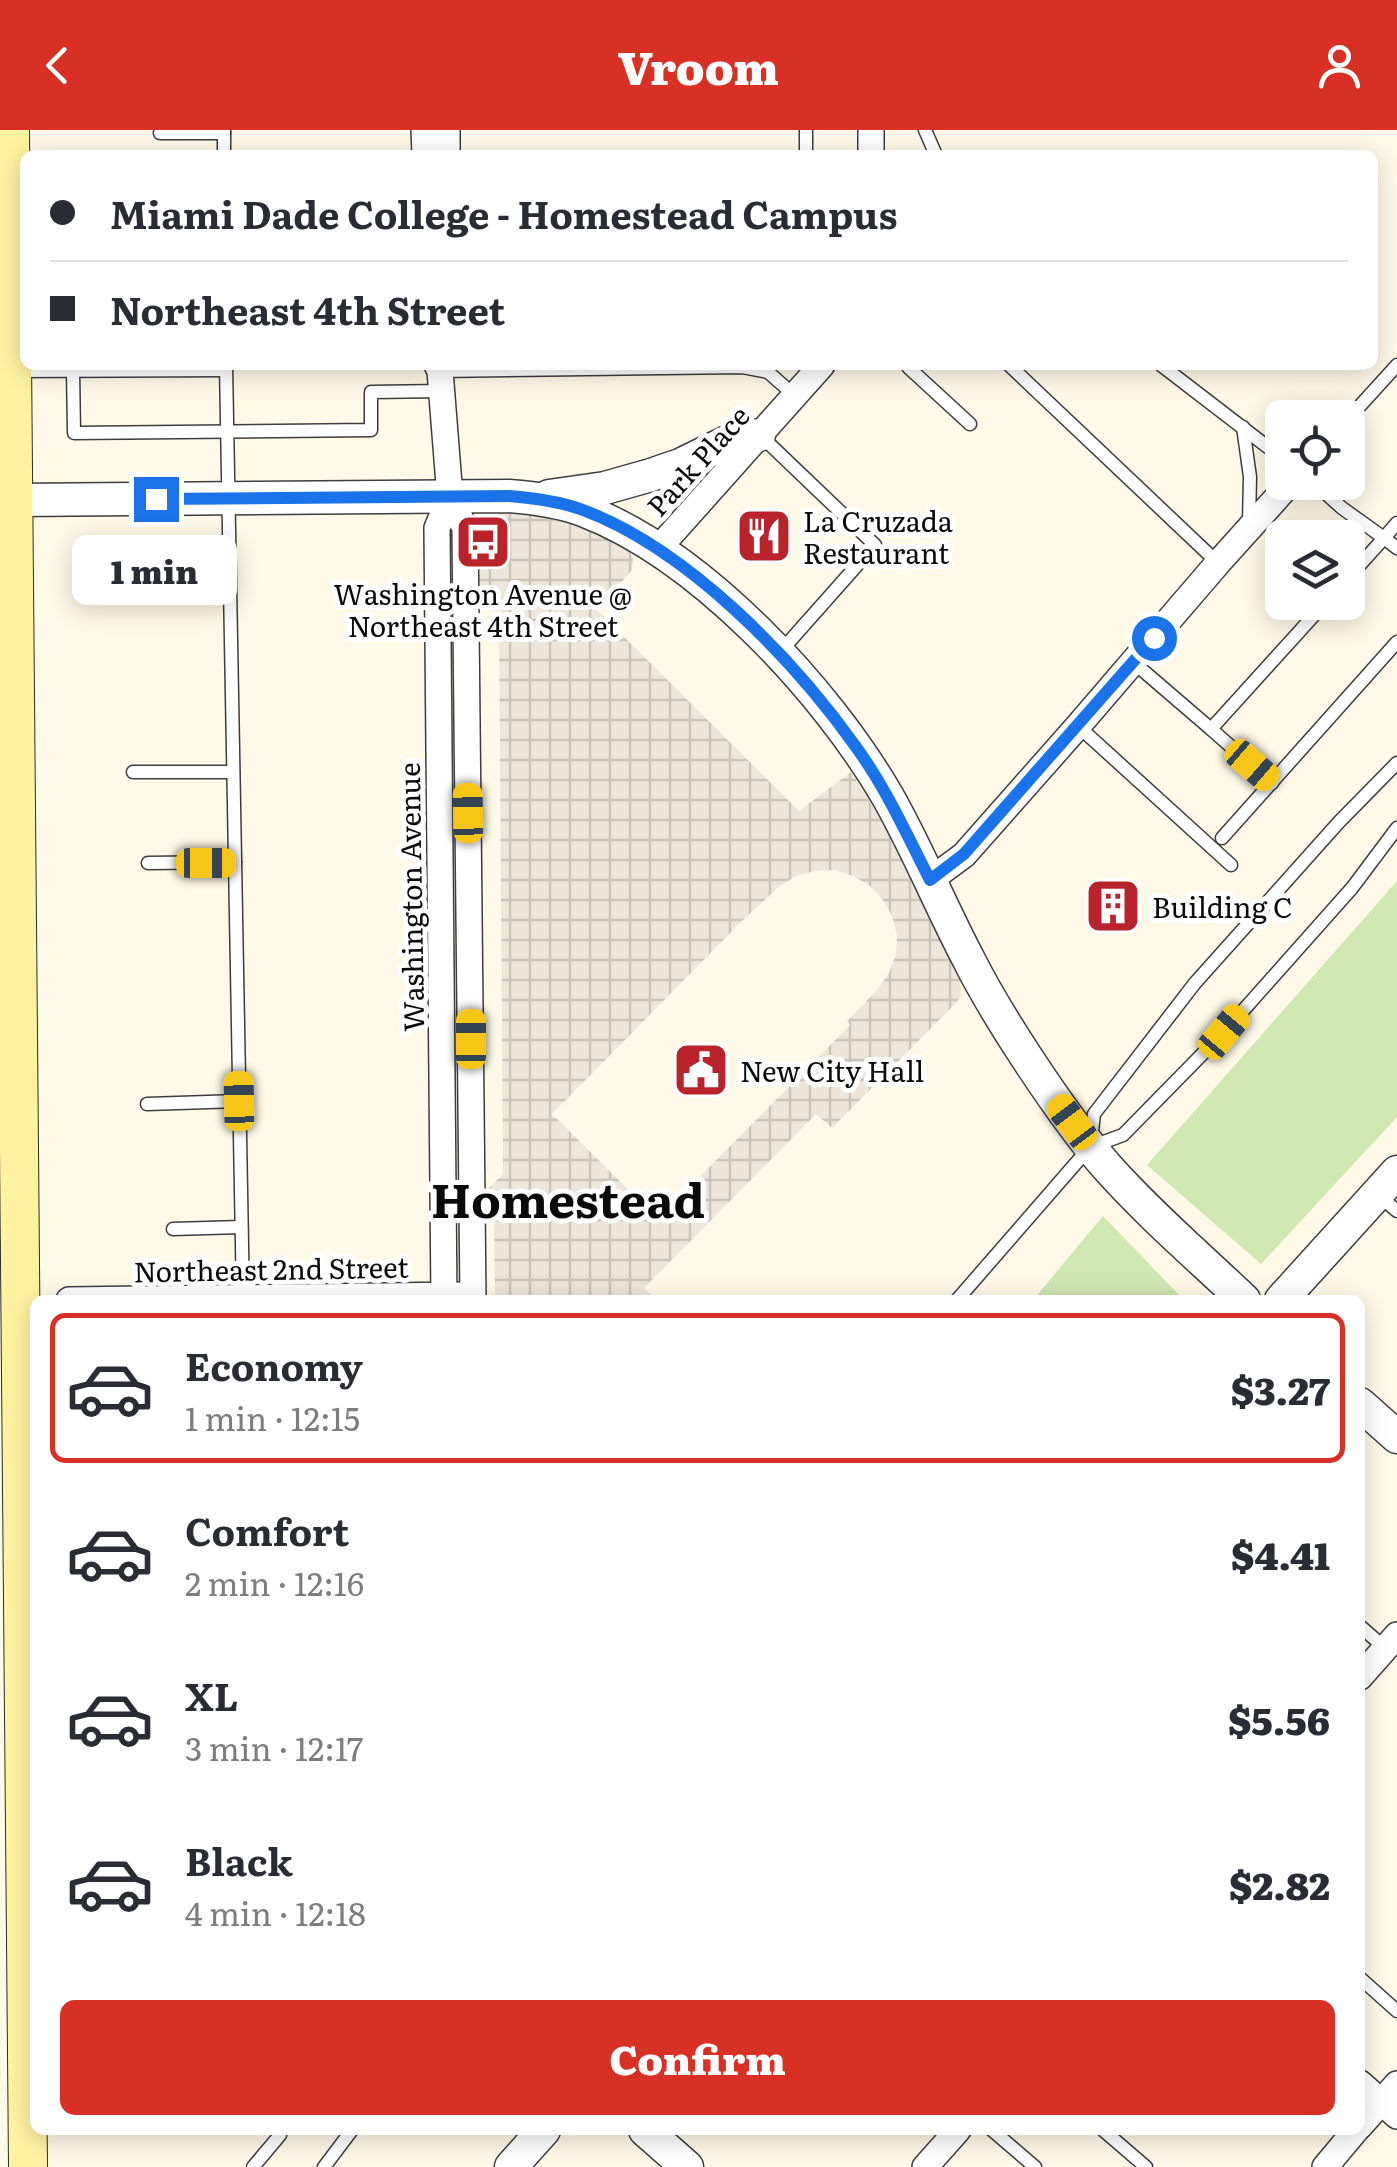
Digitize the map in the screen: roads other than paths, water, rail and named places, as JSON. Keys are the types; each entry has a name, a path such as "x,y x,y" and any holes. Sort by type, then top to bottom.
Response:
{"main road":[{"path":"10,130 8,863 18,1300 21,2098 28,2167"}],"street":[{"name":"Washington Avenue","path":"440,373 450,497 465,528 466,540 473,1295"},
{"name":"Park Place","path":"657,550 808,376"},
{"path":"535,498 623,483 680,465 727,442 759,435"},
{"path":"7,500 509,496 567,505 601,518 657,550 722,599 778,653 856,747 887,797 987,994 1026,1056 1090,1147 1239,1295"},
{"name":"Washington Avenue","path":"444,1295 436,528 450,497"},
{"path":"930,880 964,854 1275,500"},
{"path":"1286,1295 1390,1192"},
{"path":"1365,1408 1397,1437"},
{"path":"1365,1671 1391,1642"},
{"path":"1365,2086 1392,2100 1365,2122"},
{"path":"511,2167 540,2135"},
{"path":"651,2135 687,2167"},
{"path":"925,2167 954,2135"},
{"path":"1325,2167 1352,2135"}],"lane":[{"path":"160,132 224,132"},
{"path":"1365,400 1397,365"},
{"path":"12,371 73,370 74,434 371,430 371,392 440,373 591,370"},
{"path":"226,370 243,1295"},
{"path":"758,370 808,376"},
{"path":"911,370 970,424"},
{"path":"1013,370 1218,563"},
{"path":"1168,370 1265,444"},
{"path":"1243,427 1250,477 1249,529"},
{"path":"759,435 876,545 778,653"},
{"path":"1333,500 1397,548"},
{"path":"1365,559 1397,523"},
{"path":"1211,730 1310,620"},
{"path":"1222,838 1397,642"},
{"path":"1133,662 1272,783"},
{"path":"1078,726 1231,864"},
{"path":"1090,1147 1094,1114 1185,996 1339,822 1397,763"},
{"path":"134,772 233,772"},
{"path":"961,1295 1090,1147 1123,1135 1177,1082 1352,888 1397,828"},
{"path":"148,863 235,862"},
{"path":"147,1104 239,1101"},
{"path":"172,1229 242,1227"},
{"path":"1365,1629 1391,1642"},
{"path":"1365,1983 1397,2012"},
{"path":"254,2167 280,2135"},
{"path":"324,2167 348,2135"},
{"path":"998,2135 1035,2167"},
{"path":"1109,2135 1146,2167"}],"place":[{"name":"La Cruzada Restaurant","path":"764,536"},
{"name":"Washington Avenue @ Northeast 4th Street","path":"483,542"},
{"name":"Building C","path":"1113,906"},
{"name":"New City Hall","path":"701,1070"}],"district":[{"name":"Homestead","path":"568,1197"}]}
